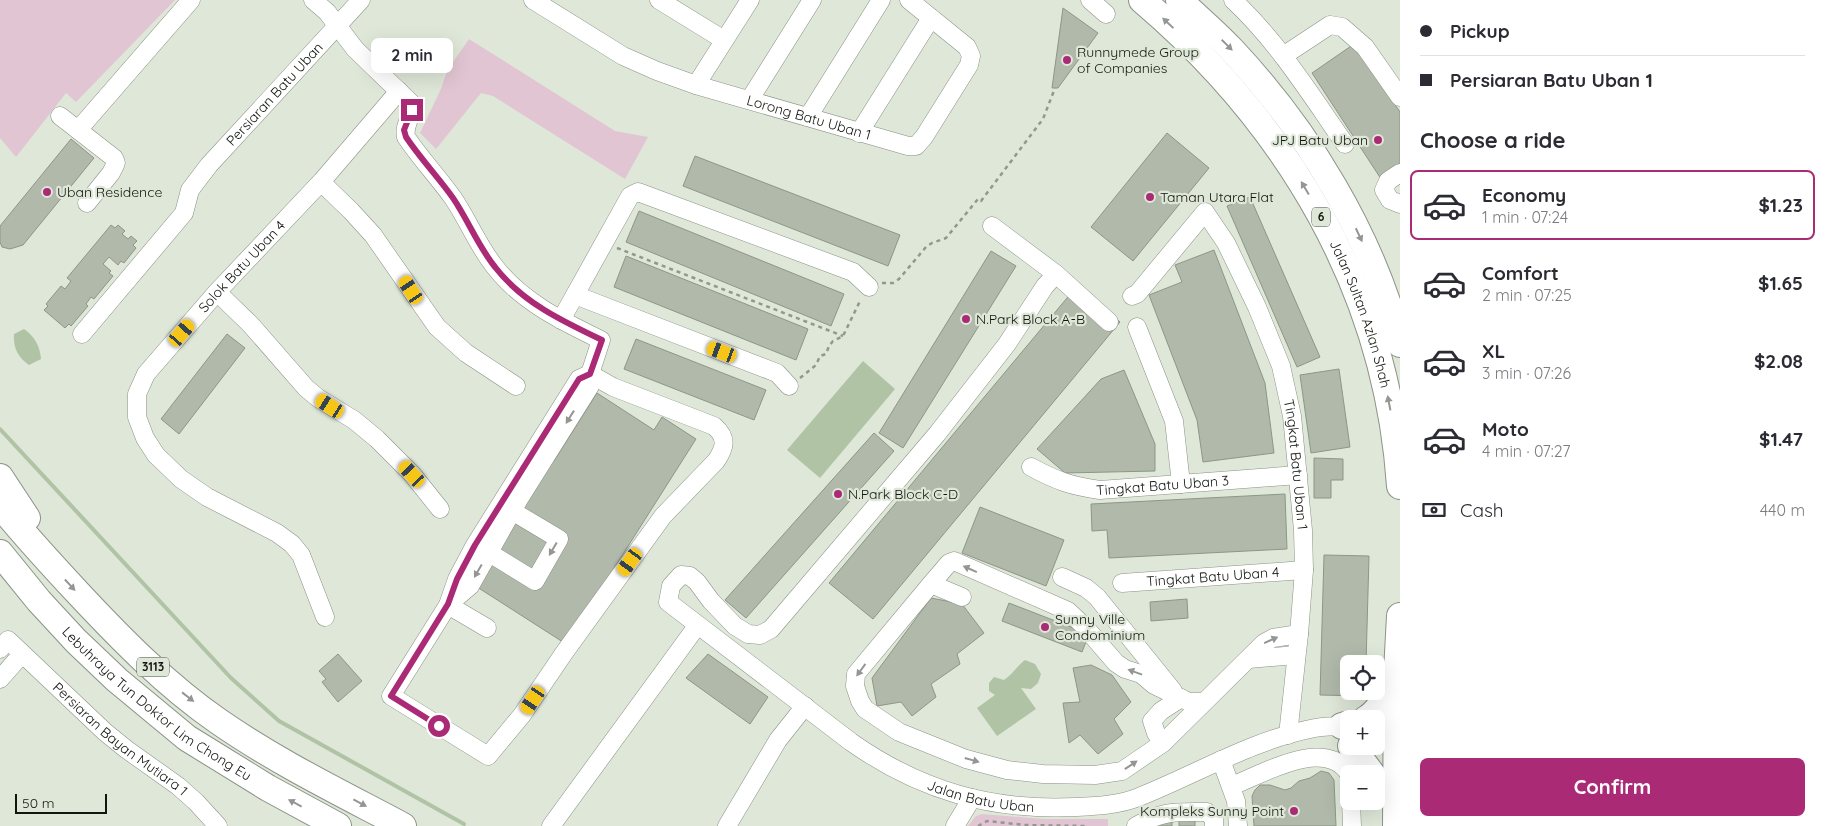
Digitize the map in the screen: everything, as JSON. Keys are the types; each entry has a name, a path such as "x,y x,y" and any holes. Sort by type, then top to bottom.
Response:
{"highway":[{"name":"Jalan Sultan Azlan Shah","path":"1142,0 1203,57 1241,98 1286,157 1322,219 1350,274 1376,348 1392,419 1400,486"},
{"name":"Jalan Sultan Azlan Shah","path":"1179,0 1230,48 1251,71 1277,102 1309,147 1363,244 1385,296 1400,344"},
{"path":"0,477 26,515 37,549"},
{"name":"Lebuhraya Tun Doktor Lim Chong Eu","path":"0,505 37,549 120,638 218,721 286,764 403,826"},
{"name":"Lebuhraya Tun Doktor Lim Chong Eu","path":"0,553 39,601 76,641 117,680 187,738 268,788 338,826"},
{"path":"1396,824 1386,732 1397,672 1400,616"},
{"path":"1376,710 1383,702 1397,672"},
{"path":"1385,796 1396,824"}],"street":[{"path":"78,130 191,0"},
{"path":"314,0 327,12 355,49 411,103 412,110 404,130 406,137 453,198 494,267 515,289 530,301 561,320 602,340 590,374 590,386 512,511 470,586 448,604"},
{"name":"Persiaran Batu Uban","path":"82,334 184,213 190,190 216,158 361,0"},
{"name":"Lorong Batu Uban 1","path":"533,0 623,56 657,71 696,85 750,99 899,145 916,146 924,137 969,65 971,56 967,47 909,0"},
{"path":"660,0 724,40"},
{"path":"696,85 750,0"},
{"path":"750,99 812,0"},
{"path":"808,117 881,0"},
{"path":"1090,0 1106,14"},
{"path":"1233,0 1247,13 1286,60 1345,144"},
{"path":"859,133 931,18"},
{"path":"1286,60 1330,25 1342,27 1366,47 1400,97"},
{"name":"Solok Batu Uban 4","path":"325,617 301,555 292,544 278,533 207,497 181,479 152,449 145,438 137,417 138,394 146,374 217,292 321,182 399,91"},
{"path":"60,116 114,158 116,163 111,173 87,203"},
{"path":"1400,173 1388,181 1384,190 1390,200 1400,204"},
{"path":"321,182 373,235 437,326 466,353 516,386"},
{"path":"561,320 630,196 634,193 642,192 853,272 869,287"},
{"name":"Tingkat Batu Uban 1","path":"1132,296 1137,294 1205,212 1226,243 1257,307 1281,366 1292,416 1304,530 1304,570 1296,655 1294,734"},
{"path":"992,226 1056,274 1109,322"},
{"name":"Jalan Batu Uban","path":"1056,274 1045,286 1008,344 937,434 771,629 760,635 748,634 735,626 690,576 681,575 674,582 668,602 851,742 885,765 937,789 972,798 1009,804 1057,808 1122,803 1221,760 1294,734 1315,728 1340,732"},
{"path":"217,292 250,325 306,388 354,420 377,439 412,474 440,509"},
{"path":"575,295 777,373 788,386"},
{"path":"1137,327 1174,421 1181,484"},
{"path":"590,374 614,386 714,426 721,432 724,440 723,451 716,461 663,516 564,653 522,715 488,756 391,696 448,604 457,579 475,545 579,379 590,374"},
{"name":"Tingkat Batu Uban 3","path":"1031,467 1055,480 1075,487 1100,490 1298,476"},
{"path":"488,552 535,580 559,539 512,511"},
{"path":"1204,702 1189,702 1154,685 1141,674 1125,669 1116,663 1084,626 1068,611 954,561 949,563 856,674 855,686 865,709 899,732 966,759 1007,770 1042,774 1095,775 1122,771 1163,744 1264,642 1273,638 1299,634"},
{"name":"Tingkat Batu Uban 4","path":"1122,583 1304,570"},
{"path":"1062,577 1086,588 1097,597 1179,697"},
{"path":"931,584 962,597"},
{"path":"448,604 486,628"},
{"path":"551,826 697,626"},
{"name":"Persiaran Bayan Mutiara 1","path":"4,645 22,654 105,732 178,786 218,826"},
{"path":"0,679 22,654"},
{"path":"1249,659 1296,655"},
{"path":"1163,744 1156,734 1152,721 1179,697"},
{"path":"727,826 778,740 805,706"},
{"path":"1232,786 1299,759 1325,757 1333,759 1341,765"},
{"path":"1221,760 1232,786 1238,810 1238,826"},
{"path":"1151,792 1163,814"},
{"path":"955,826 972,798"},
{"path":"1351,810 1352,826"},
{"path":"1136,826 1154,816 1168,812 1208,812 1214,819 1214,826"}],"path":[{"path":"788,386 816,365 820,356 826,354 833,341 843,336 869,287 883,283 893,283 899,279 926,247 946,238 978,199 981,200 1043,119 1055,88"},
{"path":"604,243 843,336"},
{"path":"978,826 987,821 1025,825 1085,826"}],"shaded area":[{"path":"0,0 175,0 76,102 66,93 16,157 0,138"},
{"path":"469,39 615,131 648,137 625,179 493,96 481,93 436,149 420,133 441,89 447,71"},
{"path":"24,329 31,335 38,346 41,359 29,365 19,355 14,344 14,334"},
{"path":"863,361 895,389 820,478 787,450"},
{"path":"1025,660 1035,664 1041,674 1038,683 1031,689 1021,688 1036,709 997,736 977,708 995,695 989,691 989,683 994,677 1004,680"},
{"path":"982,814 1044,819 1108,819 1108,826 968,826 976,816"}],"building":[{"name":"Runnymede Group of Companies","path":"1063,8 1098,33 1058,88 1052,88"},
{"name":"JPJ Batu Uban","path":"1354,44 1400,112 1400,168 1383,182 1312,73"},
{"name":"Taman Utara Flat","path":"1167,133 1209,168 1133,261 1091,227"},
{"name":"Uban Residence","path":"71,139 94,158 23,245 10,249 2,247 0,242 0,226"},
{"path":"695,156 900,235 888,266 683,186"},
{"path":"1250,197 1320,357 1297,367 1227,206"},
{"path":"639,211 844,294 831,326 626,242"},
{"path":"111,225 115,228 118,225 125,231 122,234 128,239 131,236 137,241 133,245 136,248 124,263 121,261 118,265 109,257 103,264 111,271 109,273 113,276 94,299 91,297 86,304 88,306 71,326 69,324 65,328 44,310 48,306 46,304 61,286 65,289 71,281 67,278"},
{"path":"1214,250 1265,383 1274,453 1203,462 1197,420 1149,295 1182,282 1175,265"},
{"name":"N.Park Block A-B","path":"991,251 1016,266 903,448 879,433"},
{"path":"626,256 808,329 796,360 614,287"},
{"path":"1077,286 1120,322 873,619 829,583"},
{"path":"227,334 245,348 179,434 161,419"},
{"path":"636,339 766,390 754,420 624,369"},
{"path":"1339,369 1350,447 1311,453 1300,375"},
{"path":"1124,370 1155,444 1155,471 1065,473 1037,449 1101,379"},
{"path":"597,393 654,430 662,417 696,439 566,644 463,578 543,454 554,461"},
{"name":"N.Park Block C-D","path":"874,433 894,451 746,618 725,600"},
{"path":"1314,458 1343,459 1343,480 1331,480 1331,498 1314,498"},
{"path":"1285,494 1287,549 1109,558 1107,530 1092,531 1091,504"},
{"path":"980,507 1064,540 1046,586 962,553"},
{"path":"1324,555 1369,556 1366,655 1340,655 1340,695 1320,695"},
{"path":"931,598 962,604 984,633 957,654 960,664 931,684 936,697 912,716 901,702 877,706 872,678"},
{"path":"1187,599 1188,618 1151,621 1150,602"},
{"name":"Sunny Ville Condominium","path":"1009,603 1089,634 1082,652 1002,621"},
{"path":"338,654 362,681 338,702 322,682 326,679 319,671"},
{"path":"708,654 768,697 750,724 686,678"},
{"path":"1091,665 1112,675 1131,702 1114,719 1123,734 1098,754 1080,735 1069,743 1063,703 1080,702 1073,668"},
{"name":"Kompleks Sunny Point","path":"1321,771 1329,773 1334,780 1336,826 1254,826 1252,796 1260,785 1270,785 1285,790"},
{"path":"1195,820 1195,826 1179,826 1179,821"},
{"path":"1172,822 1172,826 1157,826 1157,824"}],"waterway":[{"path":"0,429 231,678 279,721 464,824"}],"place":[{"name":"Runnymede Group of Companies","path":"1067,60"},
{"name":"JPJ Batu Uban","path":"1378,140"},
{"name":"Uban Residence","path":"47,192"},
{"name":"Taman Utara Flat","path":"1150,197"},
{"name":"N.Park Block A-B","path":"966,319"},
{"name":"N.Park Block C-D","path":"838,494"},
{"name":"Sunny Ville Condominium","path":"1045,627"},
{"name":"Kompleks Sunny Point","path":"1294,811"}],"route":[{"path":"412,110 404,130 406,137 453,198 494,267 515,289 530,301 561,320 602,340 590,374 579,379 475,545 457,579 448,604 391,696 439,726"}]}
